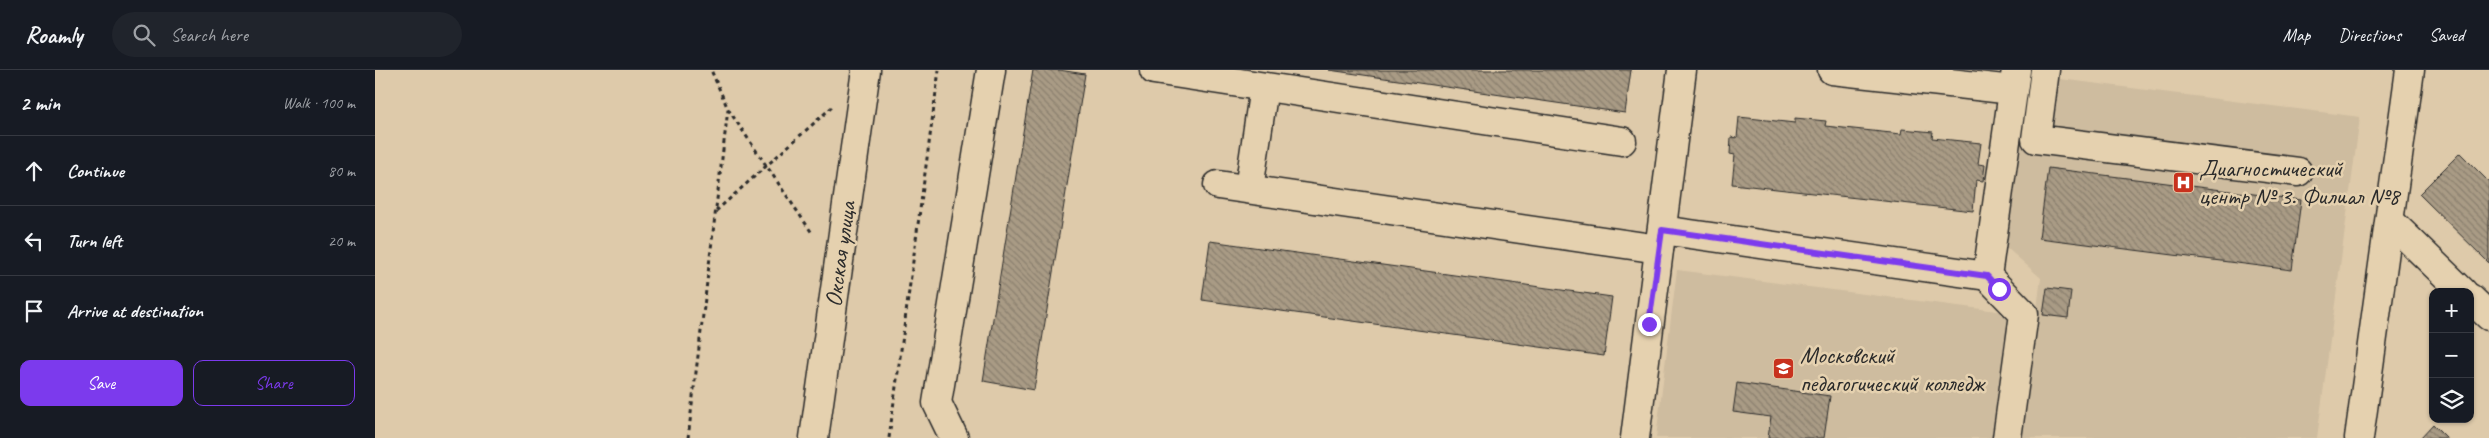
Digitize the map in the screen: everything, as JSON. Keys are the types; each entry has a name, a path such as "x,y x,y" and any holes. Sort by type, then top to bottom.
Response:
{"main road":[{"name":"Окская улица","path":"814,438 866,70"},
{"path":"954,438 937,403 991,70"},
{"path":"1154,70 1622,141"},
{"path":"1635,438 1682,70"},
{"path":"1832,70 2015,80 1987,276"},
{"path":"2045,70 2036,139 2298,172"},
{"path":"2359,438 2410,70"},
{"path":"1249,189 1264,87"},
{"path":"1218,184 1660,239 1987,276 2023,314 2007,438"},
{"path":"2390,221 2459,288"},
{"path":"2474,302 2489,316"}],"path":[{"path":"711,70 727,109 817,240"},
{"path":"889,438 939,70"},
{"path":"715,212 839,100"},
{"path":"688,438 727,109"}],"shaded area":[{"path":"2029,75 2360,117 2317,438 1656,438 1677,270 2036,316 2041,278 2006,247"}],"building":[{"path":"1033,70 1059,70 1085,74 1034,390 983,381"},
{"path":"1329,70 1631,70 1625,113"},
{"path":"1739,117 1795,123 1795,118 1826,121 1825,126 1901,134 1902,129 1933,132 1932,138 1981,143 1978,164 1985,165 1983,181 1976,180 1973,211 1732,184 1735,155 1730,154 1731,137 1737,138"},
{"path":"2460,153 2489,182 2489,263 2419,194"},
{"path":"2048,168 2301,200 2292,270 2039,238"},
{"path":"1210,241 1612,297 1604,356 1202,300"},
{"path":"2047,288 2071,291 2068,318 2043,315"},
{"path":"1737,383 1830,396 1824,438 1768,438 1771,417 1733,412"},
{"path":"2433,424 2447,438 2420,438"}],"place":[{"name":"Диагностический центр № 3. Филиал №8","path":"2183,182"},
{"name":"Московский педагогический колледж","path":"1784,369"}],"route":[{"path":"1649,324 1662,230 1987,276 1999,289"}]}
